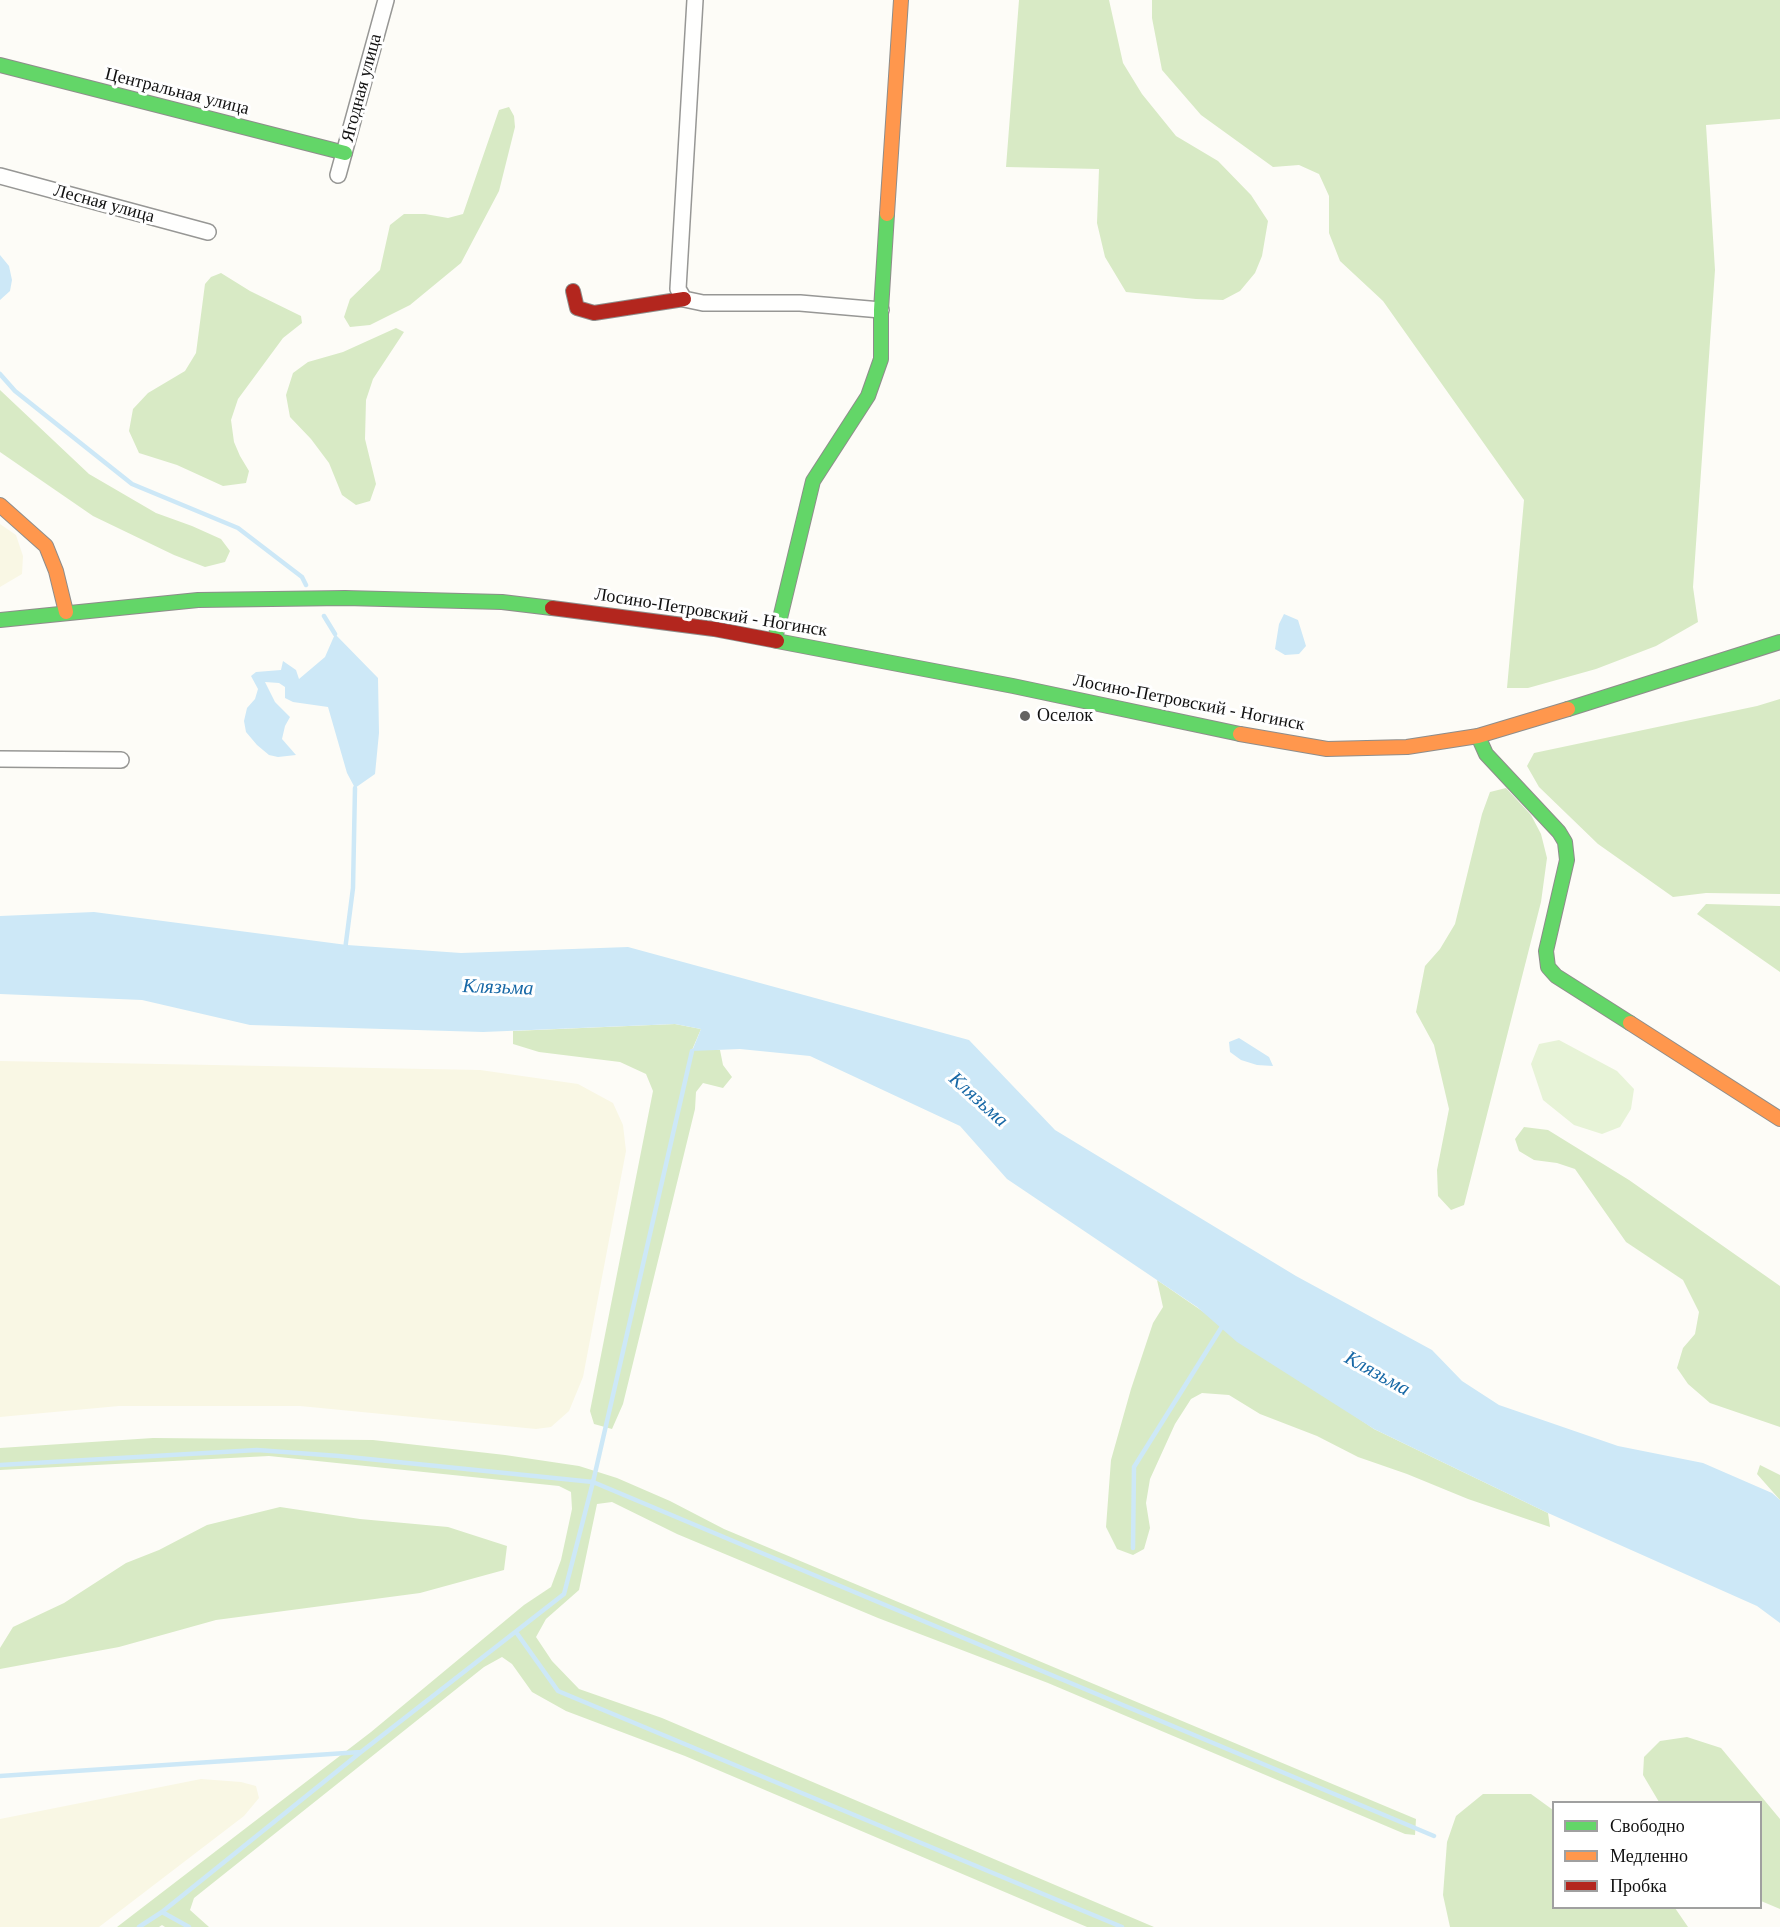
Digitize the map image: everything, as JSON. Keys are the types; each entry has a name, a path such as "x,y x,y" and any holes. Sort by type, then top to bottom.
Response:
{"main road":[{"path":"775,639 813,480 868,396 881,359 881,310 901,0"},
{"name":"Центральная улица","path":"0,65 345,153"},
{"path":"573,291 577,308 594,313 684,299"},
{"path":"0,505 46,546 57,571 66,612"},
{"name":"Лосино-Петровский - Ногинск","path":"0,620 198,600 345,598 502,602 673,622 775,639 1013,686 1272,741 1327,749 1407,747 1478,736 1780,642"},
{"path":"1478,736 1486,754 1559,832 1565,842 1568,860 1546,951 1548,967 1556,976 1780,1119"}],"street":[{"name":"Ягодная улица","path":"338,175 386,0"},
{"path":"695,0 678,289 684,299 703,303 800,303 881,310"},
{"name":"Лесная улица","path":"0,176 208,232"},
{"path":"0,759 121,760"}],"shaded area":[{"path":"0,524 16,535 23,556 22,574 0,587"},
{"path":"0,1061 480,1070 578,1084 613,1103 623,1125 626,1151 583,1377 569,1411 551,1427 536,1429 300,1406 119,1406 0,1417"},
{"path":"201,1779 241,1782 256,1786 259,1798 244,1816 99,1927 0,1927 0,1819"}],"green space":[{"path":"1019,0 1109,0 1123,63 1142,94 1176,136 1218,161 1251,195 1268,221 1262,256 1255,273 1240,291 1223,300 1126,292 1105,257 1097,223 1099,169 1006,167"},
{"path":"1152,0 1780,0 1780,119 1706,125 1715,270 1693,587 1698,622 1656,646 1596,669 1528,688 1507,688 1524,500 1383,301 1340,261 1329,233 1329,196 1319,174 1299,165 1273,167 1201,115 1162,70 1152,18"},
{"path":"509,107 514,116 515,127 499,191 461,263 410,305 370,325 350,327 344,317 350,299 380,270 390,225 404,214 425,214 448,218 463,214 499,110"},
{"path":"221,273 250,291 301,316 302,323 283,338 238,399 231,420 234,442 249,471 246,483 223,486 177,465 139,453 129,431 133,409 148,393 185,371 196,353 205,284 211,277"},
{"path":"396,328 404,332 373,379 366,400 365,439 376,484 370,501 356,505 342,495 329,463 290,417 286,395 293,373 308,362 343,352"},
{"path":"0,390 89,474 156,513 221,539 230,551 225,562 205,567 174,555 93,516 0,452"},
{"path":"1780,699 1780,894 1706,893 1673,897 1598,844 1539,787 1527,766 1534,753 1757,706"},
{"path":"1506,788 1531,815 1541,834 1547,858 1541,902 1464,1205 1451,1210 1438,1196 1437,1170 1449,1109 1434,1045 1416,1012 1425,966 1440,949 1455,924 1482,814 1490,792"},
{"path":"1706,904 1780,906 1780,972 1697,914"},
{"path":"675,1024 701,1029 692,1050 720,1050 723,1065 732,1077 723,1088 703,1083 696,1092 695,1109 623,1404 612,1429 594,1424 590,1411 653,1091 646,1074 620,1062 539,1052 513,1044 513,1031"},
{"path":"1559,1040 1617,1071 1634,1089 1631,1109 1620,1127 1602,1134 1574,1125 1543,1100 1531,1064 1539,1044"},
{"path":"1524,1127 1548,1130 1629,1180 1780,1286 1780,1427 1710,1403 1688,1384 1677,1368 1683,1348 1695,1334 1699,1312 1683,1280 1626,1242 1575,1169 1557,1163 1534,1160 1519,1151 1515,1139"},
{"path":"1157,1280 1374,1429 1548,1513 1550,1527 1358,1457 1317,1436 1260,1414 1229,1395 1202,1393 1191,1399 1175,1424 1150,1479 1146,1503 1150,1528 1144,1549 1133,1555 1117,1549 1106,1527 1111,1460 1153,1323 1163,1307"},
{"path":"153,1438 373,1440 579,1466 617,1478 670,1501 724,1529 1416,1819 1415,1835 1405,1834 1048,1683 878,1618 677,1534 612,1502 597,1504 579,1590 546,1619 536,1637 552,1661 579,1689 662,1718 1154,1927 1087,1927 685,1756 566,1711 532,1692 512,1664 502,1657 484,1667 194,1898 190,1910 209,1927 165,1927 162,1925 159,1927 117,1927 371,1732 524,1605 551,1587 561,1560 572,1509 571,1492 559,1486 269,1456 0,1470 0,1448"},
{"path":"1760,1465 1780,1475 1780,1500 1757,1474"},
{"path":"280,1507 360,1519 448,1527 507,1546 504,1570 420,1593 216,1620 119,1647 0,1669 0,1648 13,1627 64,1603 126,1563 159,1550 207,1525"},
{"path":"1687,1737 1721,1748 1780,1819 1780,1909 1762,1901 1762,1801 1658,1801 1643,1775 1644,1757 1660,1741"},
{"path":"1483,1794 1531,1794 1552,1809 1552,1909 1676,1909 1688,1927 1450,1927 1443,1895 1447,1842 1456,1816"}],"water":[{"path":"0,255 9,266 12,280 10,291 0,300"},
{"path":"1284,614 1298,620 1306,646 1299,654 1285,655 1275,649 1279,624"},
{"path":"335,634 378,678 379,733 375,774 355,788 347,773 328,707 293,702 285,698 285,687 279,683 265,682 275,702 290,717 282,739 296,755 278,757 269,755 246,732 244,721 247,708 255,699 258,689 251,676 256,672 281,670 283,661 296,670 299,679 325,657"},
{"name":"Клязьма","path":"94,912 347,945 461,953 628,947 969,1040 1055,1130 1296,1276 1432,1350 1462,1381 1499,1405 1618,1446 1703,1463 1772,1493 1780,1500 1780,1623 1757,1606 1548,1513 1374,1429 1237,1342 1197,1307 1007,1179 960,1126 810,1056 740,1049 692,1051 701,1029 675,1024 483,1032 250,1025 142,1000 0,994 0,916"},
{"path":"1239,1038 1269,1057 1273,1066 1257,1065 1241,1060 1230,1052 1229,1042"}],"waterway":[{"path":"0,374 15,391 132,484 238,528 302,577 306,585"},
{"path":"324,616 335,634"},
{"path":"345,950 353,888 355,788"},
{"path":"139,1927 162,1912 361,1752 564,1594 593,1482 692,1051"},
{"path":"1133,1548 1134,1467 1223,1325"},
{"path":"0,1465 257,1450 339,1456 593,1482 1434,1836"},
{"path":"516,1632 558,1691 1122,1927"},
{"path":"0,1776 361,1752"},
{"path":"162,1912 189,1927"}],"traffic: fast":[{"path":"0,65 345,153"},
{"path":"775,639 813,481 868,396 881,359 881,310 887,214"},
{"path":"0,620 198,600 345,598 502,602 552,608"},
{"path":"777,641 1013,686 1240,734"},
{"path":"1568,709 1780,642"},
{"path":"1478,736 1486,754 1559,832 1565,842 1567,860 1546,951 1548,967 1556,976 1630,1023"}],"traffic: slow":[{"path":"887,214 901,0"},
{"path":"0,505 46,546 56,571 66,612"},
{"path":"1240,734 1327,749 1407,747 1478,736 1568,709"},
{"path":"1630,1023 1780,1119"}],"traffic: jam":[{"path":"573,291 577,308 594,313 684,299"},
{"path":"552,608 714,629 777,641"}],"place":[{"name":"Оселок","path":"1025,716"}]}
